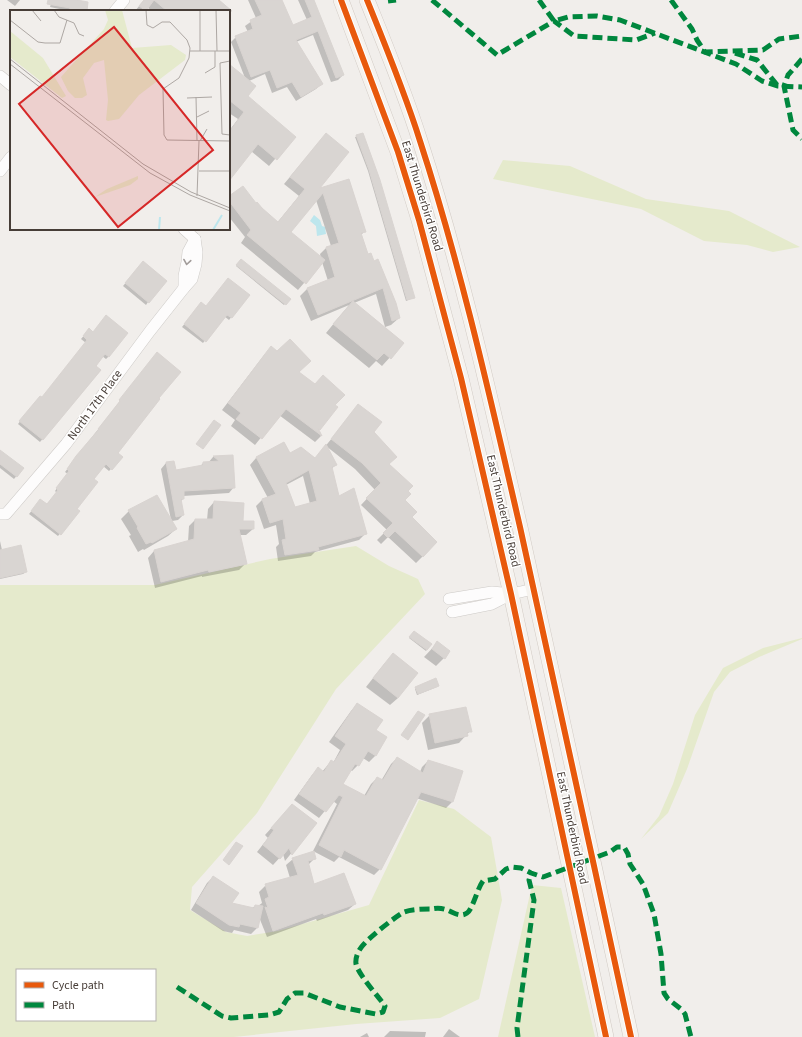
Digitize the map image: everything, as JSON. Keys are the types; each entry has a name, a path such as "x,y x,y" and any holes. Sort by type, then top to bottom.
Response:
{"main road":[{"name":"East Thunderbird Road","path":"341,0 398,152 419,220 461,378 511,594 606,1037"},
{"name":"East Thunderbird Road","path":"367,0 397,76 420,142 464,291 485,372 534,589 631,1037"}],"street":[{"path":"116,10 124,0"},
{"path":"0,76 10,84"},
{"path":"0,171 10,158"},
{"name":"North 17th Place","path":"0,514 6,514 66,444 184,288 184,276 188,252 195,239 185,230"},
{"path":"452,612 492,604 511,594 534,589"},
{"path":"449,599 492,592 511,594"}],"green space":[{"path":"503,160 570,166 646,199 729,211 800,247 773,252 747,245 704,241 641,209 493,179"},
{"path":"356,546 389,566 418,579 425,594 336,689 257,813 192,887 190,910 226,932 247,936 278,931 369,905 419,800 454,809 491,837 502,900 479,999 440,1018 356,1024 234,1037 0,1037 0,585 155,585 270,559"},
{"path":"802,638 730,672 714,692 687,769 668,813 641,839 659,816 673,784 695,715 723,668 763,648"},
{"path":"532,885 561,888 595,1037 498,1037"}],"water":[{"path":"314,215 320,220 322,226 325,227 326,234 317,236 316,226 310,221"}],"building":[{"path":"48,0 77,0 88,2 87,10 70,10 70,8 47,4"},
{"path":"144,0 154,0 147,10 139,6"},
{"path":"154,0 219,0 232,11 230,10 166,10"},
{"path":"255,0 282,0 293,25 312,17 305,0 314,0 344,75 336,78 318,31 296,40 323,84 301,97 292,82 277,88 270,70 251,77 235,36 253,29 250,20 262,15"},
{"path":"230,65 256,86 248,96 296,137 277,160 258,144 230,180 230,131 244,112 230,101"},
{"path":"326,133 349,152 320,188 349,179 366,232 361,233 368,254 371,253 374,261 378,259 396,303 400,318 392,321 383,288 318,315 307,288 335,277 326,247 339,243 323,193 291,232 325,260 306,284 247,235 251,230 230,202 230,195 243,186 256,203 257,202 278,222 305,189 290,177"},
{"path":"363,133 380,180 415,298 407,300 369,170 356,135"},
{"path":"241,259 291,299 286,305 236,265"},
{"path":"143,261 167,281 149,303 125,283"},
{"path":"228,278 250,295 232,318 227,315 206,342 184,324 201,302 206,306"},
{"path":"353,301 404,343 391,359 384,353 377,360 333,324"},
{"path":"106,315 128,333 109,357 105,354 96,366 101,370 43,440 19,421 40,396 42,397 87,340 83,336 89,328 93,332"},
{"path":"290,339 311,361 299,372 315,384 323,375 345,395 335,405 338,407 320,430 318,428 322,436 286,409 262,439 236,419 241,413 228,403 271,346 277,351"},
{"path":"157,352 181,372 159,398 160,399 118,453 123,457 112,470 106,464 94,479 98,482 77,509 80,511 61,535 31,511 40,499 47,504 58,490 56,488 69,471 67,469 76,456 99,429 120,401 119,400"},
{"path":"358,404 382,422 374,432 397,457 389,464 413,486 408,491 411,494 405,500 417,512 412,517 437,542 423,557 395,531 388,538 383,533 393,523 366,498 381,483 362,463 331,439"},
{"path":"214,420 221,425 203,449 196,444"},
{"path":"284,442 290,453 301,447 315,458 326,444 337,465 332,467 339,496 354,488 367,534 318,547 319,550 285,555 282,540 286,539 283,519 270,523 262,499 276,494 256,457","holes":["309,470 317,501 295,507 286,483"]},
{"path":"0,450 24,468 17,477 0,464"},
{"path":"233,455 235,488 184,491 184,499 181,499 184,515 176,517 166,462 174,461 176,470 203,465 203,462 219,461 213,456"},
{"path":"157,495 177,529 152,543 146,544 128,510"},
{"path":"214,501 244,503 243,521 254,521 254,529 239,529 247,564 209,572 208,570 161,582 154,550 194,539 195,519 213,519"},
{"path":"21,545 27,572 0,578 0,550"},
{"path":"414,631 432,644 427,650 409,637"},
{"path":"437,641 450,651 445,659 432,649"},
{"path":"393,653 418,673 398,698 373,678"},
{"path":"436,678 439,686 418,694 415,687"},
{"path":"357,703 383,720 376,730 387,737 376,756 368,751 359,766 355,764 343,784 366,796 377,777 383,780 397,757 423,773 428,760 463,771 453,802 421,792 381,870 344,850 341,857 319,845 343,797 339,795 326,812 299,794 318,767 324,772 331,760 334,762 346,744 335,736"},
{"path":"466,707 472,732 467,732 468,736 435,743 429,714"},
{"path":"418,711 425,715 408,740 401,735"},
{"path":"292,804 317,823 292,855 289,848 280,859 263,845 274,830 271,828"},
{"path":"236,842 243,846 229,865 223,860"},
{"path":"314,851 316,859 308,861 314,884 344,873 356,904 324,915 323,913 273,931 265,907 268,908 265,899 269,897 265,884 298,875 292,858"},
{"path":"213,876 239,893 232,903 254,908 255,905 263,906 258,928 240,924 239,927 229,925 196,903"}],"marked path":[{"path":"388,1 396,0"},
{"path":"432,0 497,55 554,21 574,36 636,40 655,33"},
{"path":"539,0 554,21 568,17 597,16 620,20 736,64 762,81 778,86 802,87"},
{"path":"671,0 692,29 705,52 763,50 779,39 802,36"},
{"path":"735,53 757,60 777,85"},
{"path":"802,59 788,75 784,86 793,130 802,139"},
{"path":"177,987 222,1016 231,1018 269,1015 279,1012 287,999 295,993 304,993 340,1007 376,1014 383,1012 385,1006 360,973 356,964 356,959 360,948 400,914 411,910 437,908 462,915 469,911 483,881 495,879 506,869 512,867 521,868 543,877 610,852 617,847 624,847 628,854 630,864 643,884 654,914 661,954 664,993 668,999 685,1014 691,1037"},
{"path":"518,1037 517,1028 534,900 529,880 531,873"}],"cycle path":[{"path":"341,0 398,152 419,220 461,378 511,594 606,1037"},
{"path":"367,0 402,88 414,123 435,188 462,284 534,590 631,1037"}]}
